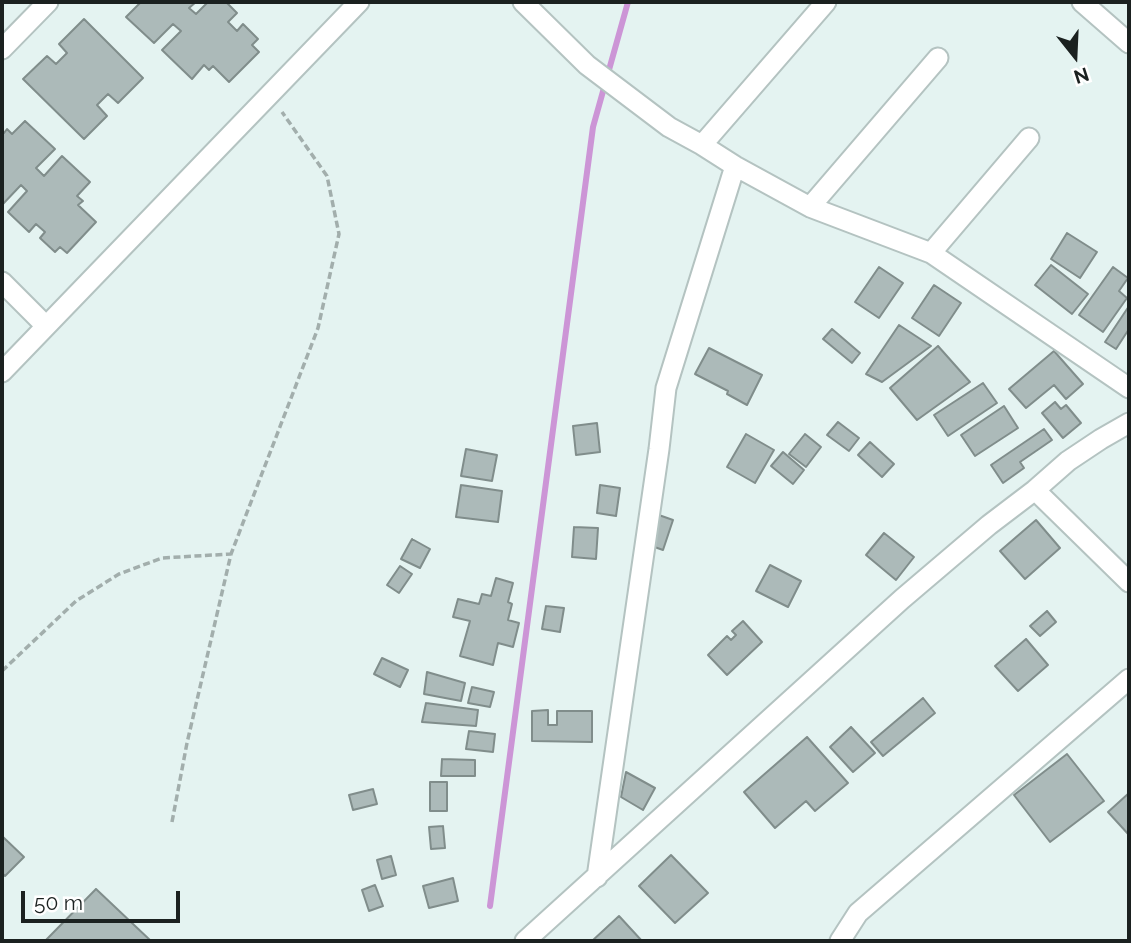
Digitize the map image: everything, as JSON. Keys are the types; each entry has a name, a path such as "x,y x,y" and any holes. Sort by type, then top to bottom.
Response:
{"street":[{"path":"2,49 48,2"},
{"path":"2,372 359,2"},
{"path":"523,2 586,65 669,127 810,207 931,253 1129,388"},
{"path":"702,145 826,2"},
{"path":"1082,2 1129,43"},
{"path":"810,207 938,58"},
{"path":"931,253 1029,138"},
{"path":"597,877 666,388 735,166"},
{"path":"2,282 47,326"},
{"path":"525,941 902,599 1068,461 1129,423"},
{"path":"1035,490 1129,582"},
{"path":"840,941 858,913 1129,679"}],"path":[{"path":"172,822 187,743 231,554 318,328 339,234 327,176 269,94"},
{"path":"2,671 76,601 119,574 162,558 231,554"}],"building":[{"path":"138,2 196,2 189,8 196,14 208,2 226,2 237,13 228,22 237,31 243,24 258,39 252,45 259,52 229,82 213,66 209,70 204,65 192,79 162,50 181,31 173,24 154,43 126,17 140,3"},
{"path":"84,19 143,78 118,103 108,94 97,105 107,116 84,139 23,79 47,56 56,64 67,53 59,44"},
{"path":"25,121 55,149 36,168 44,176 62,156 90,182 77,196 83,201 78,205 96,222 67,253 60,247 55,252 40,238 45,232 36,224 29,232 8,212 27,191 21,185 2,205 2,131 4,133 7,129 12,134"},
{"path":"1067,233 1097,252 1080,278 1051,259"},
{"path":"1051,265 1088,294 1072,314 1035,285"},
{"path":"879,267 903,283 879,318 855,302"},
{"path":"1113,267 1128,278 1119,291 1127,298 1103,332 1079,315"},
{"path":"934,285 961,303 939,336 912,318"},
{"path":"1129,306 1129,329 1116,349 1105,342"},
{"path":"899,325 931,346 882,382 866,374"},
{"path":"832,329 860,353 852,363 823,339"},
{"path":"938,346 970,382 917,420 890,388"},
{"path":"709,348 762,375 747,405 727,394 728,391 695,374"},
{"path":"1054,351 1083,384 1066,399 1054,385 1026,408 1009,389"},
{"path":"983,383 997,403 948,436 934,415"},
{"path":"1055,402 1061,409 1066,405 1081,423 1063,438 1042,413"},
{"path":"1004,406 1018,428 975,456 961,435"},
{"path":"838,422 859,438 849,451 827,435"},
{"path":"597,423 600,452 576,455 573,426"},
{"path":"1044,429 1052,440 1020,462 1024,468 1003,483 991,465"},
{"path":"746,434 774,450 755,483 727,467"},
{"path":"805,434 821,447 806,467 789,454"},
{"path":"870,442 894,464 882,477 858,455"},
{"path":"466,449 497,455 492,481 461,476"},
{"path":"783,452 804,470 793,484 771,466"},
{"path":"461,485 502,491 498,522 456,517"},
{"path":"600,485 620,488 616,516 597,513"},
{"path":"656,514 673,520 663,550 646,544"},
{"path":"1036,520 1060,548 1025,579 1000,551"},
{"path":"574,527 598,528 596,559 572,557"},
{"path":"884,533 914,557 896,580 866,555"},
{"path":"412,539 430,549 420,568 401,559"},
{"path":"770,565 801,581 788,607 756,591"},
{"path":"400,566 412,574 399,593 387,585"},
{"path":"496,578 513,583 508,602 512,604 508,620 519,623 513,647 498,643 493,665 460,656 470,621 453,617 458,599 479,604 482,594 491,596"},
{"path":"546,606 564,608 560,632 542,629"},
{"path":"1047,611 1056,622 1040,636 1030,626"},
{"path":"743,621 762,642 727,675 708,655 727,636 731,640 736,635 732,631"},
{"path":"1026,639 1048,665 1018,691 995,666"},
{"path":"382,658 408,670 400,687 374,674"},
{"path":"427,672 465,683 461,701 424,694"},
{"path":"472,687 494,692 490,707 468,703"},
{"path":"923,698 935,713 883,756 871,742"},
{"path":"426,703 478,710 476,726 422,722"},
{"path":"548,710 548,725 557,725 557,711 592,711 592,742 532,741 532,711"},
{"path":"851,727 875,753 853,772 830,747"},
{"path":"469,731 495,734 493,752 466,749"},
{"path":"807,737 848,783 815,811 806,801 775,828 744,792"},
{"path":"1067,754 1104,801 1050,842 1014,795"},
{"path":"442,759 475,760 475,776 441,776"},
{"path":"626,772 655,788 643,810 621,797"},
{"path":"430,782 447,782 447,811 430,811"},
{"path":"373,789 377,804 353,810 349,795"},
{"path":"1129,793 1129,835 1108,812"},
{"path":"443,826 445,848 431,849 429,827"},
{"path":"2,836 24,857 5,876 2,873"},
{"path":"671,855 708,893 675,923 639,886"},
{"path":"391,856 396,875 382,879 377,860"},
{"path":"453,878 458,901 429,908 423,886"},
{"path":"375,885 383,906 369,911 362,890"},
{"path":"96,889 151,941 45,941"},
{"path":"619,916 642,941 592,941"}],"waterway":[{"path":"490,906 593,127 628,2"}]}
